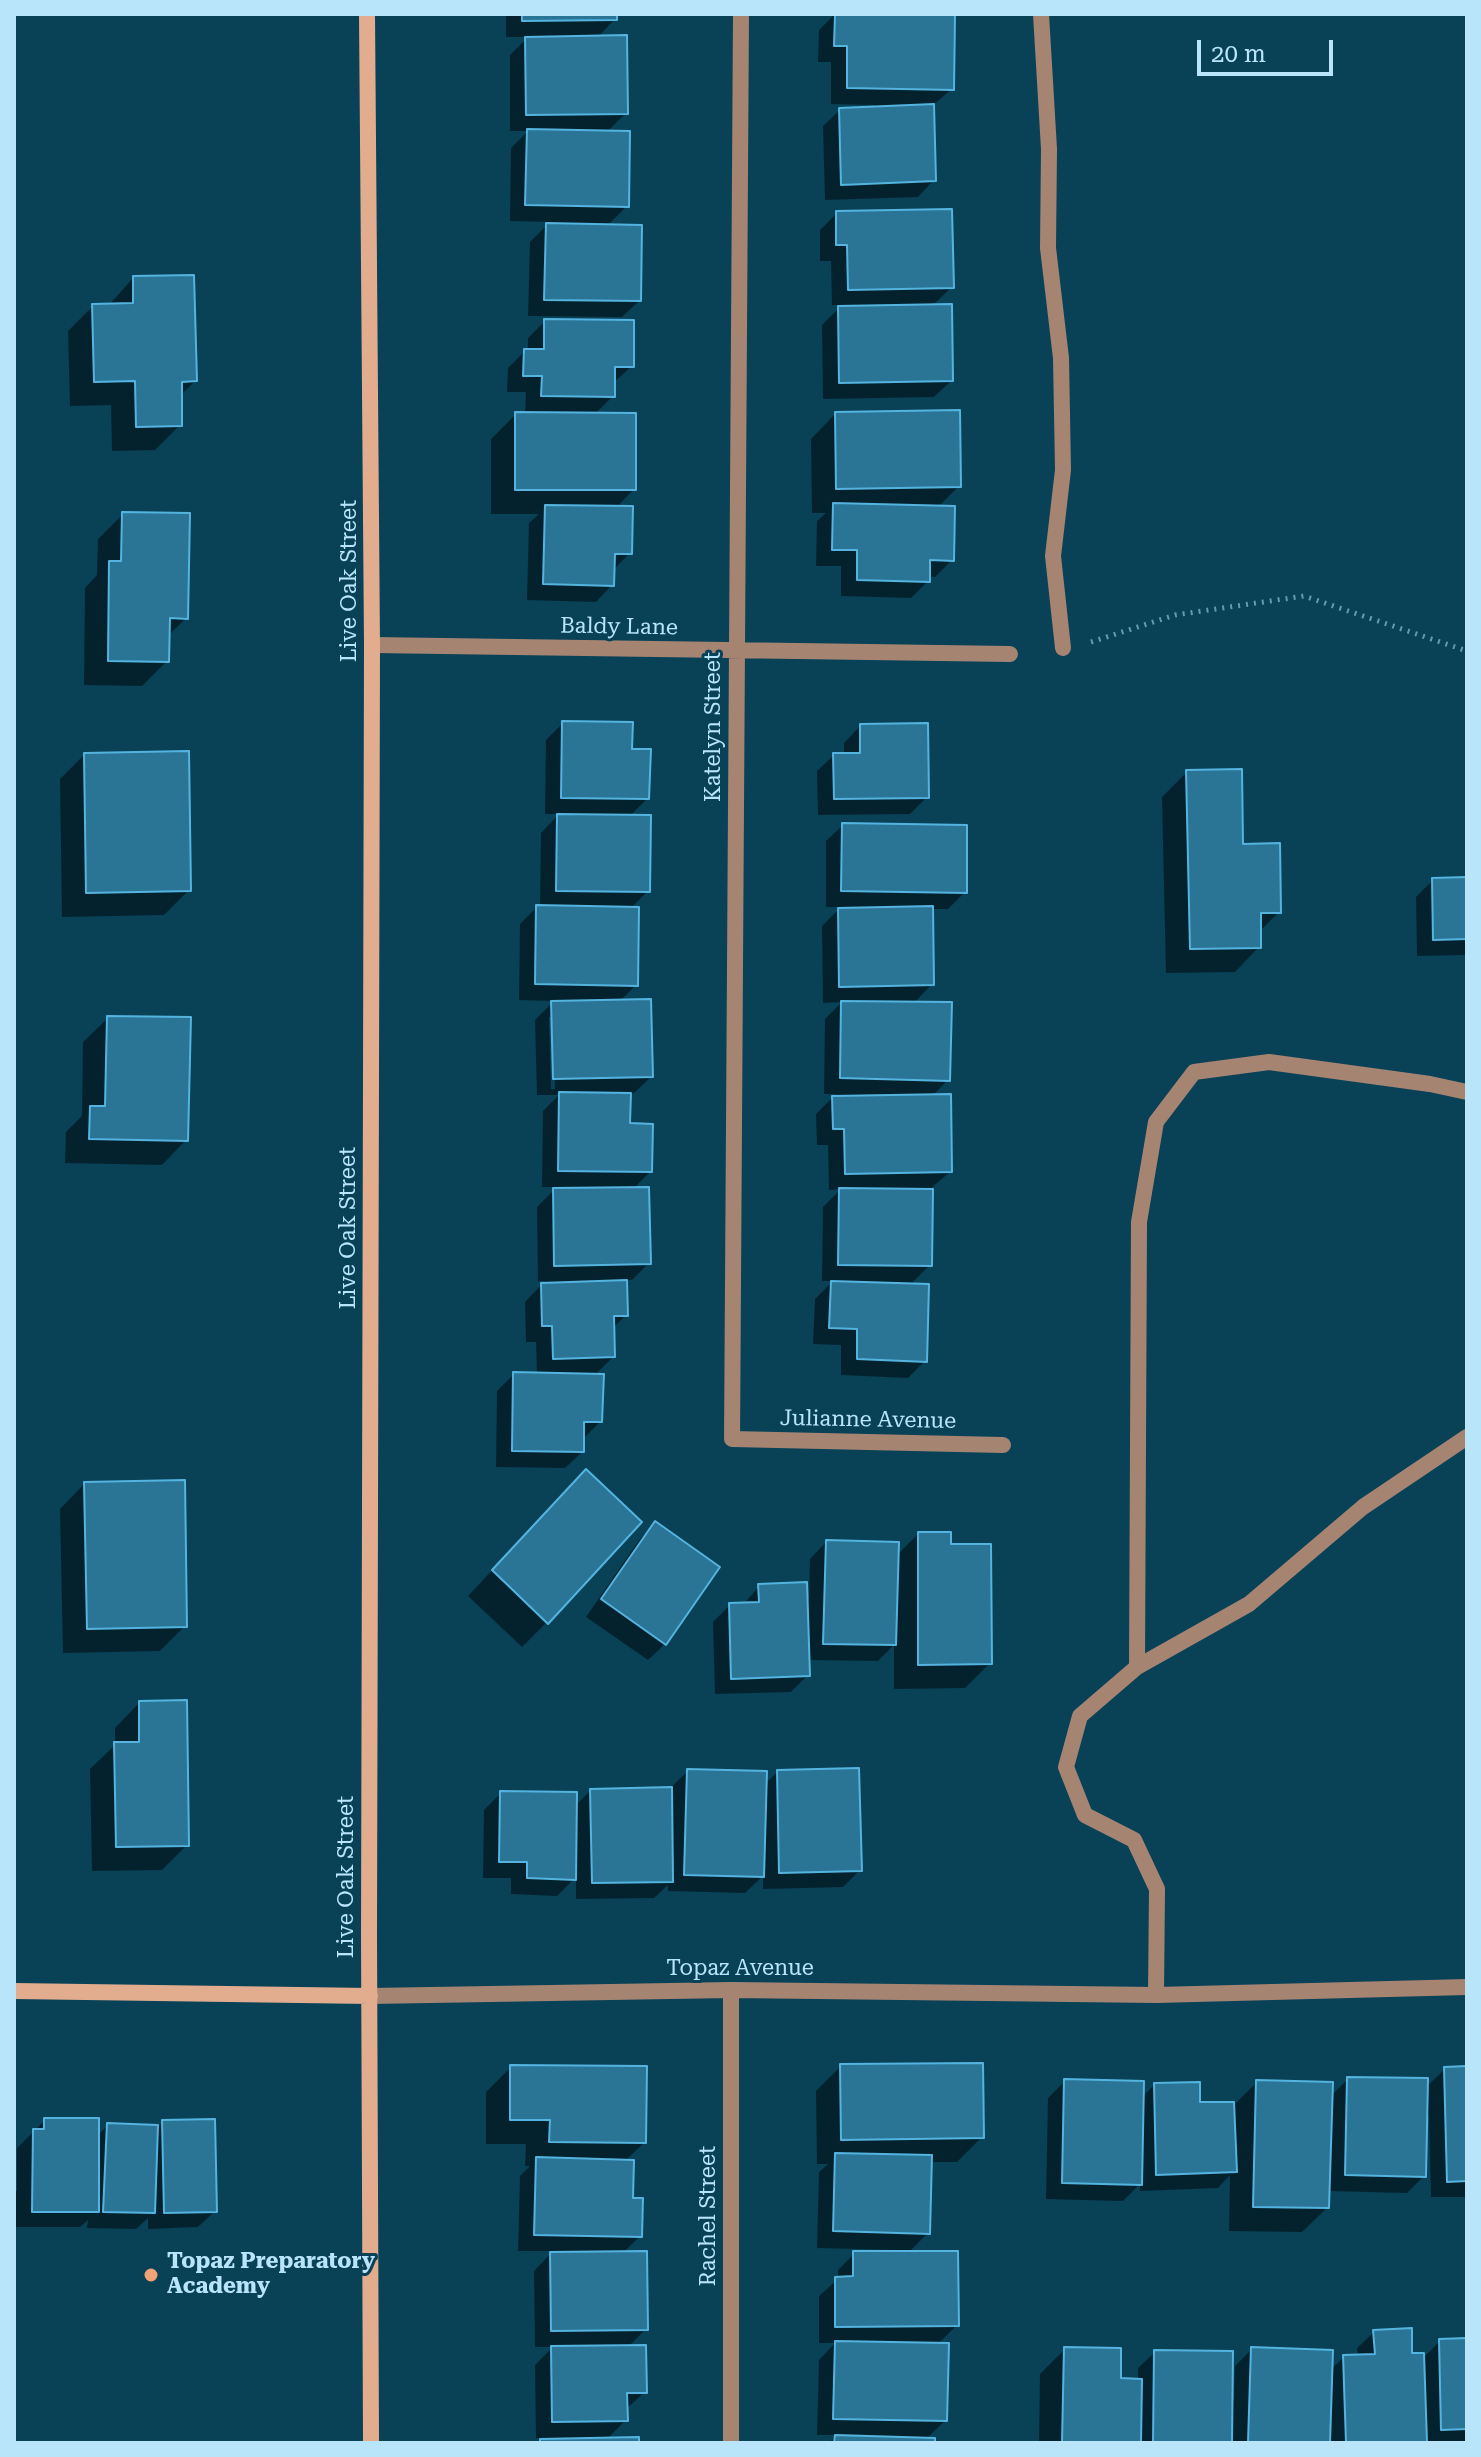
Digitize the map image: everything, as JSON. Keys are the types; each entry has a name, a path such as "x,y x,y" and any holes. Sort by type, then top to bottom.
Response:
{"street":[{"name":"Live Oak Street","path":"367,14 372,645 371,2443"},
{"name":"Katelyn Street","path":"732,1439 741,14"},
{"path":"1041,14 1049,149 1048,248 1061,358 1063,470 1053,556 1063,648"},
{"name":"Baldy Lane","path":"372,645 1010,654"},
{"path":"1137,1667 1139,1222 1156,1122 1194,1072 1269,1062 1467,1092"},
{"path":"1156,1995 1157,1889 1134,1840 1085,1815 1066,1767 1080,1716 1137,1667 1249,1604 1363,1507 1467,1437"},
{"name":"Julianne Avenue","path":"732,1439 1003,1445"},
{"name":"Topaz Avenue","path":"14,1991 370,1996 731,1990 1156,1995 1467,1987"},
{"name":"Rachel Street","path":"731,1990 731,2443"}],"path":[{"path":"1063,648 1175,615 1304,596 1467,651"}],"building":[{"path":"522,14 617,14 617,20 522,21"},
{"path":"835,14 955,14 954,90 847,88 847,46 834,46"},
{"path":"627,35 628,114 526,115 525,37"},
{"path":"934,104 936,181 841,185 839,108"},
{"path":"527,129 630,131 629,207 525,205"},
{"path":"952,209 954,288 848,290 847,245 836,245 836,211"},
{"path":"546,223 642,225 641,301 544,300"},
{"path":"194,275 197,381 182,382 182,426 136,427 135,381 94,382 92,304 133,303 133,276"},
{"path":"952,304 953,381 839,383 838,306"},
{"path":"544,319 634,320 634,367 615,367 615,397 541,396 542,376 523,376 524,349 544,349"},
{"path":"960,410 961,487 836,489 835,412"},
{"path":"515,412 636,413 636,490 515,490"},
{"path":"833,503 955,506 954,561 930,560 930,582 857,580 857,550 832,550"},
{"path":"545,505 633,506 632,554 615,554 614,586 543,584"},
{"path":"122,512 190,513 188,619 170,618 169,662 108,661 109,561 121,561"},
{"path":"562,721 633,722 632,749 651,749 649,799 561,798"},
{"path":"928,723 929,798 834,799 833,753 860,753 860,724"},
{"path":"189,751 191,891 86,893 84,753"},
{"path":"1242,769 1243,844 1280,843 1281,913 1261,913 1261,948 1190,949 1186,770"},
{"path":"557,814 651,815 650,892 556,891"},
{"path":"842,823 967,825 967,893 841,891"},
{"path":"1467,877 1467,939 1433,940 1432,878"},
{"path":"536,905 639,907 638,986 535,984"},
{"path":"933,906 934,985 839,987 838,908"},
{"path":"651,999 653,1077 553,1079 551,1001"},
{"path":"841,1001 952,1002 950,1081 840,1078"},
{"path":"107,1016 191,1017 188,1141 89,1139 90,1106 105,1106"},
{"path":"559,1092 631,1093 630,1123 653,1124 652,1172 558,1171"},
{"path":"951,1094 952,1172 845,1174 844,1129 833,1129 832,1096"},
{"path":"649,1187 651,1264 554,1266 553,1188"},
{"path":"839,1188 933,1189 932,1266 838,1265"},
{"path":"627,1280 628,1316 614,1316 615,1357 553,1359 552,1326 542,1326 541,1283"},
{"path":"831,1281 929,1284 927,1362 857,1359 857,1329 829,1328"},
{"path":"513,1372 604,1374 602,1422 584,1422 584,1452 512,1451"},
{"path":"586,1469 642,1522 548,1624 492,1570"},
{"path":"185,1480 187,1627 87,1629 84,1482"},
{"path":"655,1521 720,1567 666,1645 601,1599"},
{"path":"918,1532 951,1532 951,1544 991,1544 992,1664 918,1665"},
{"path":"826,1540 899,1542 896,1645 823,1644"},
{"path":"807,1582 810,1676 731,1679 729,1603 759,1602 758,1584"},
{"path":"187,1700 189,1846 116,1847 114,1742 139,1742 139,1701"},
{"path":"859,1768 862,1871 779,1873 777,1770"},
{"path":"687,1769 767,1771 764,1877 684,1875"},
{"path":"672,1787 673,1882 592,1883 590,1789"},
{"path":"500,1791 577,1792 576,1880 527,1878 527,1862 499,1862"},
{"path":"983,2063 984,2138 841,2140 840,2064"},
{"path":"510,2065 647,2066 646,2143 549,2142 550,2120 510,2120"},
{"path":"1467,2066 1467,2181 1447,2182 1444,2067"},
{"path":"1347,2077 1428,2078 1426,2177 1345,2175"},
{"path":"1064,2079 1144,2081 1142,2185 1062,2183"},
{"path":"1256,2080 1333,2082 1329,2208 1253,2207"},
{"path":"1200,2082 1200,2102 1234,2102 1237,2172 1156,2175 1154,2083"},
{"path":"44,2118 99,2118 99,2212 32,2212 33,2129 44,2129"},
{"path":"215,2119 217,2212 164,2213 162,2120"},
{"path":"107,2123 158,2125 155,2213 103,2212"},
{"path":"835,2153 932,2155 930,2234 833,2231"},
{"path":"536,2157 634,2160 633,2198 643,2198 642,2237 534,2235"},
{"path":"647,2251 648,2330 551,2331 550,2252"},
{"path":"853,2251 958,2251 959,2326 835,2327 835,2277 853,2276"},
{"path":"1412,2328 1412,2353 1424,2353 1427,2443 1346,2443 1343,2355 1375,2354 1373,2330"},
{"path":"1467,2338 1467,2429 1441,2430 1439,2339"},
{"path":"835,2341 949,2343 947,2421 833,2419"},
{"path":"646,2345 647,2393 627,2393 628,2421 552,2422 551,2346"},
{"path":"1064,2347 1121,2348 1121,2378 1142,2379 1141,2443 1062,2443"},
{"path":"1251,2347 1333,2350 1330,2443 1248,2443"},
{"path":"1154,2350 1233,2351 1232,2443 1153,2443"},
{"path":"835,2435 935,2438 935,2443 834,2443"},
{"path":"639,2437 639,2443 540,2443 540,2439"}],"place":[{"name":"Topaz Preparatory Academy","path":"151,2275"}]}
